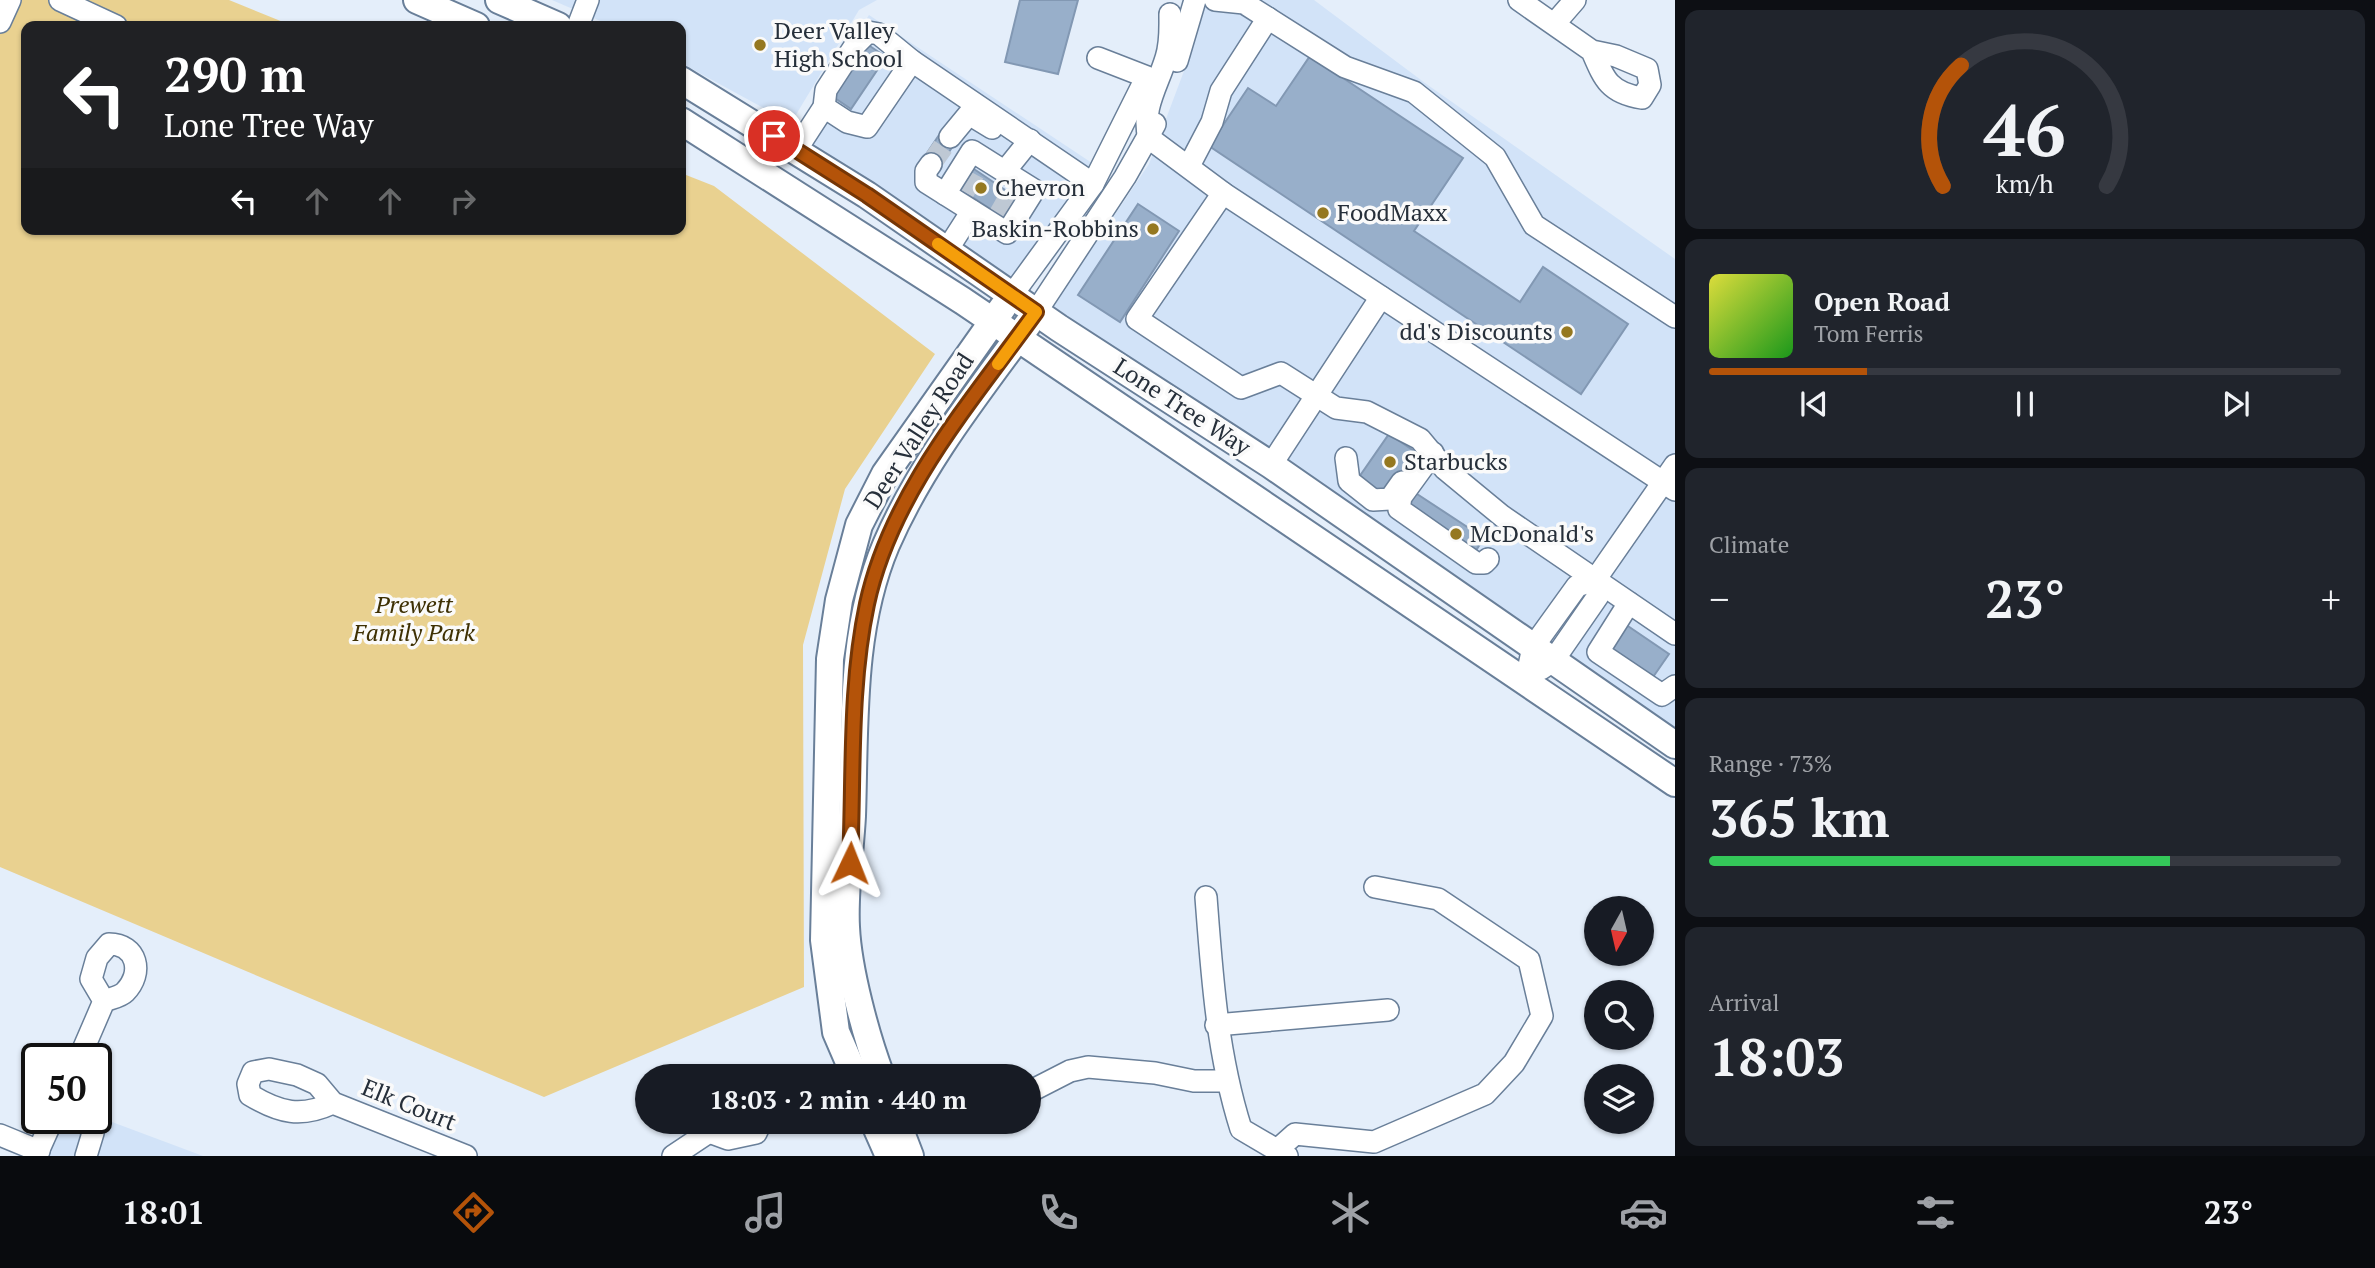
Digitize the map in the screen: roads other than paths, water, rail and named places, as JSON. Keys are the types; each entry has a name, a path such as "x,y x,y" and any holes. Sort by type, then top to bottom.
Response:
{"main road":[{"path":"417,0 465,21"},
{"path":"499,0 547,21"},
{"name":"Lone Tree Way","path":"686,83 796,149 1036,312 1271,465 1675,745"},
{"name":"Lone Tree Way","path":"686,124 992,320 1675,783"},
{"name":"Deer Valley Road","path":"850,1064 836,1032 824,940 830,659 839,600 859,525 885,474 1012,295"},
{"name":"Deer Valley Road","path":"876,1064 867,1040 846,928 857,665 868,602 885,548 911,492 1036,312"},
{"path":"879,1134 889,1156"},
{"path":"902,1134 910,1156"}],"street":[{"path":"0,22 10,0"},
{"path":"60,0 105,21"},
{"path":"580,21 588,0"},
{"name":"Deer Valley Road","path":"1036,312 1149,138 1166,99 1195,0"},
{"path":"1215,0 1244,3 1345,67 1413,92 1495,157 1534,225 1675,317"},
{"path":"1519,0 1592,51"},
{"path":"1555,23 1576,0"},
{"path":"1170,7 1167,57 1147,109 1149,138 1223,193 1381,297 1671,479 1595,580 1598,596 1543,654 1526,680"},
{"name":"Deer Valley Road","path":"1012,295 1093,184 1147,77 1170,7"},
{"path":"1189,166 1212,121 1221,91 1268,18"},
{"path":"796,149 824,107 826,90 856,44 868,32 879,34 1026,145"},
{"path":"1098,58 1147,77"},
{"path":"824,107 847,122 867,127 912,61"},
{"path":"950,137 969,114 1093,184"},
{"path":"1012,182 1026,145"},
{"path":"931,164 926,171 926,182 959,199 995,219 1007,233 1034,190 1012,182 980,164 972,150 959,199 947,250"},
{"path":"1223,193 1137,319 1241,388 1282,373 1336,408 1367,412 1389,421 1430,449 1445,469 1474,494 1675,634"},
{"path":"1271,465 1381,297"},
{"path":"1346,458 1347,475 1353,486 1373,499 1386,501 1430,449"},
{"path":"1430,449 1401,498 1399,509 1476,563 1484,564 1488,559"},
{"path":"1629,603 1598,652 1662,695 1675,686"},
{"path":"1206,897 1216,1025 1226,1081 1241,1129 1282,1153 1295,1134 1374,1142 1485,1094 1514,1063 1542,1016 1529,960 1438,899 1375,887"},
{"path":"86,1043 104,1001"},
{"path":"1216,1025 1388,1010"},
{"path":"1041,1086 1070,1071 1088,1067 1154,1073 1194,1081 1226,1081"},
{"name":"Elk Court","path":"333,1104 466,1156"},
{"path":"0,1135 38,1153 46,1134"},
{"path":"86,1156 93,1134"},
{"path":"673,1156 701,1134"},
{"path":"720,1134 728,1139 751,1134"}],"tunnel":[{"path":"931,164 950,137"},
{"path":"964,192 976,170"},
{"path":"999,215 1011,194"}],"place":[{"name":"Deer Valley High School","path":"760,45"},
{"name":"Chevron","path":"981,188"},
{"name":"FoodMaxx","path":"1323,213"},
{"name":"Baskin-Robbins","path":"1153,229"},
{"name":"dd's Discounts","path":"1567,332"},
{"name":"Starbucks","path":"1390,462"},
{"name":"McDonald's","path":"1456,534"}],"park label":[{"name":"Prewett Family Park","path":"414,619"}]}
